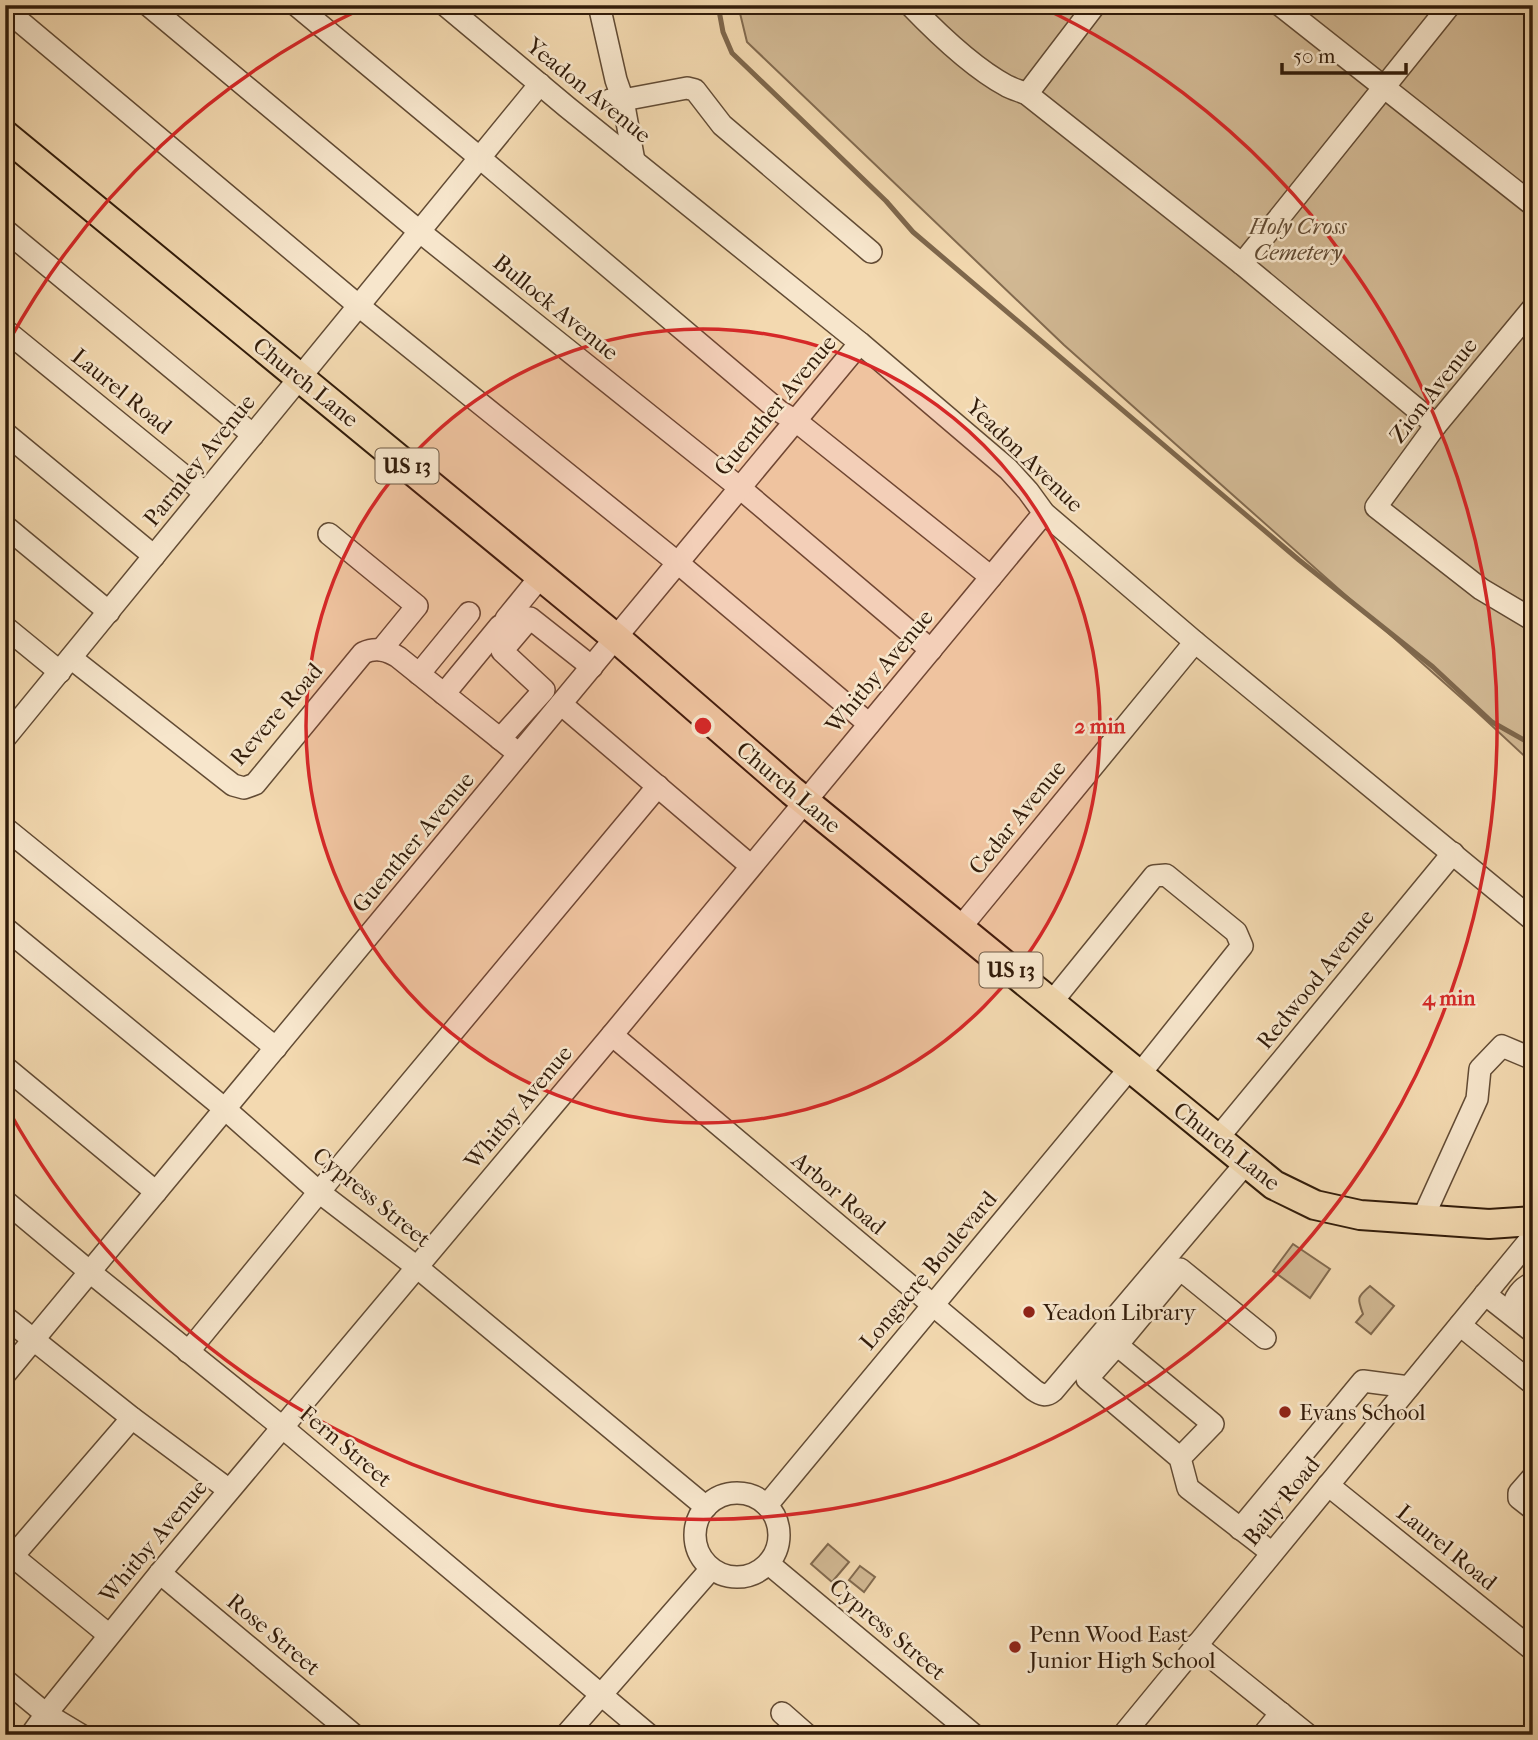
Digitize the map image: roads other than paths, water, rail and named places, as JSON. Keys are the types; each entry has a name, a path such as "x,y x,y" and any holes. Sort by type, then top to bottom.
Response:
{"main road":[{"name":"Church Lane","path":"5,135 616,638 805,801 1274,1185 1315,1205 1360,1215 1489,1224 1533,1221"}],"street":[{"name":"Bullock Avenue","path":"148,5 419,231 740,488 931,650"},
{"path":"296,5 779,411 796,421 991,577"},
{"name":"Yeadon Avenue","path":"445,5 860,343 1008,469 1044,513 1195,642 1533,920"},
{"path":"599,5 616,93 634,160"},
{"path":"910,5 929,25 979,67 1006,85 1027,94 1242,264 1436,425"},
{"path":"1027,94 1095,5"},
{"path":"1280,5 1533,205"},
{"path":"1242,264 1450,5"},
{"path":"5,9 359,306 678,563 869,724"},
{"name":"Parmley Avenue","path":"7,733 540,84"},
{"path":"567,107 582,113 606,106 616,93 687,88 695,90 722,125 872,252"},
{"path":"5,230 253,435"},
{"name":"Zion Avenue","path":"1533,308 1436,425 1376,507 1481,589 1533,620"},
{"name":"Laurel Road","path":"5,330 205,494"},
{"name":"Guenther Avenue","path":"5,1374 860,343"},
{"path":"5,433 154,556"},
{"name":"Whitby Avenue","path":"31,1735 160,1573 418,1268 1044,513"},
{"path":"5,526 109,612"},
{"path":"329,534 416,606 381,650 392,653 519,754"},
{"path":"444,694 541,576"},
{"path":"419,674 469,613"},
{"path":"500,739 544,690 502,651 530,618 592,667"},
{"path":"5,627 65,664"},
{"name":"Cedar Avenue","path":"960,928 1195,642"},
{"name":"Revere Road","path":"65,664 233,785 244,789 255,784 363,653 370,649 381,650"},
{"path":"561,704 751,866"},
{"path":"188,1352 658,786"},
{"path":"5,828 275,1048"},
{"name":"Redwood Avenue","path":"1217,1139 1453,853"},
{"name":"Longacre Boulevard","path":"767,1505 932,1306 1242,946 1236,932 1166,875 1154,876 1051,1003"},
{"name":"Cypress Street","path":"5,928 225,1109 319,1192 418,1268 706,1507"},
{"name":"Arbor Road","path":"612,1035 932,1306 1034,1390 1044,1395 1053,1391 1246,1163"},
{"path":"1422,1220 1477,1099 1480,1069 1502,1046 1533,1059"},
{"path":"5,1067 156,1192"},
{"name":"Fern Street","path":"5,1201 282,1427 649,1735"},
{"name":"Baily Road","path":"1123,1735 1485,1294 1525,1261 1533,1236"},
{"path":"1265,1338 1180,1269 1087,1379 1180,1458 1188,1488 1272,1553"},
{"path":"1523,1318 1521,1307 1533,1286"},
{"path":"1485,1294 1523,1318"},
{"path":"5,1317 132,1418 229,1490"},
{"path":"1460,1325 1533,1384"},
{"path":"1117,1345 1213,1424 1180,1458"},
{"path":"1240,1529 1363,1381 1409,1387"},
{"path":"109,1635 9,1553 132,1418"},
{"path":"1533,1477 1519,1498 1533,1509"},
{"name":"Laurel Road","path":"1328,1485 1533,1650"},
{"path":"736,1493 753,1496 767,1505 778,1522 780,1536 776,1553 769,1564 755,1574 738,1577 726,1576 711,1569 699,1554 695,1536 697,1524 706,1507 720,1497 736,1493"},
{"name":"Cypress Street","path":"769,1564 974,1735"},
{"path":"566,1735 711,1569"},
{"name":"Rose Street","path":"160,1573 354,1735"},
{"path":"1196,1646 1308,1735"},
{"path":"5,1680 46,1714 81,1735"},
{"path":"782,1713 807,1735"},
{"path":"1263,1735 1281,1713"},
{"path":"46,1714 56,1735"}],"waterway":[{"path":"718,5 723,32 732,53 886,201 913,232 1299,560 1433,667 1492,722 1533,745"}],"place":[{"name":"Yeadon Library","path":"1029,1312"},
{"name":"Evans School","path":"1285,1412"},
{"name":"Penn Wood East Junior High School","path":"1015,1647"}],"park label":[{"name":"Holy Cross Cemetery","path":"1298,239"}]}
